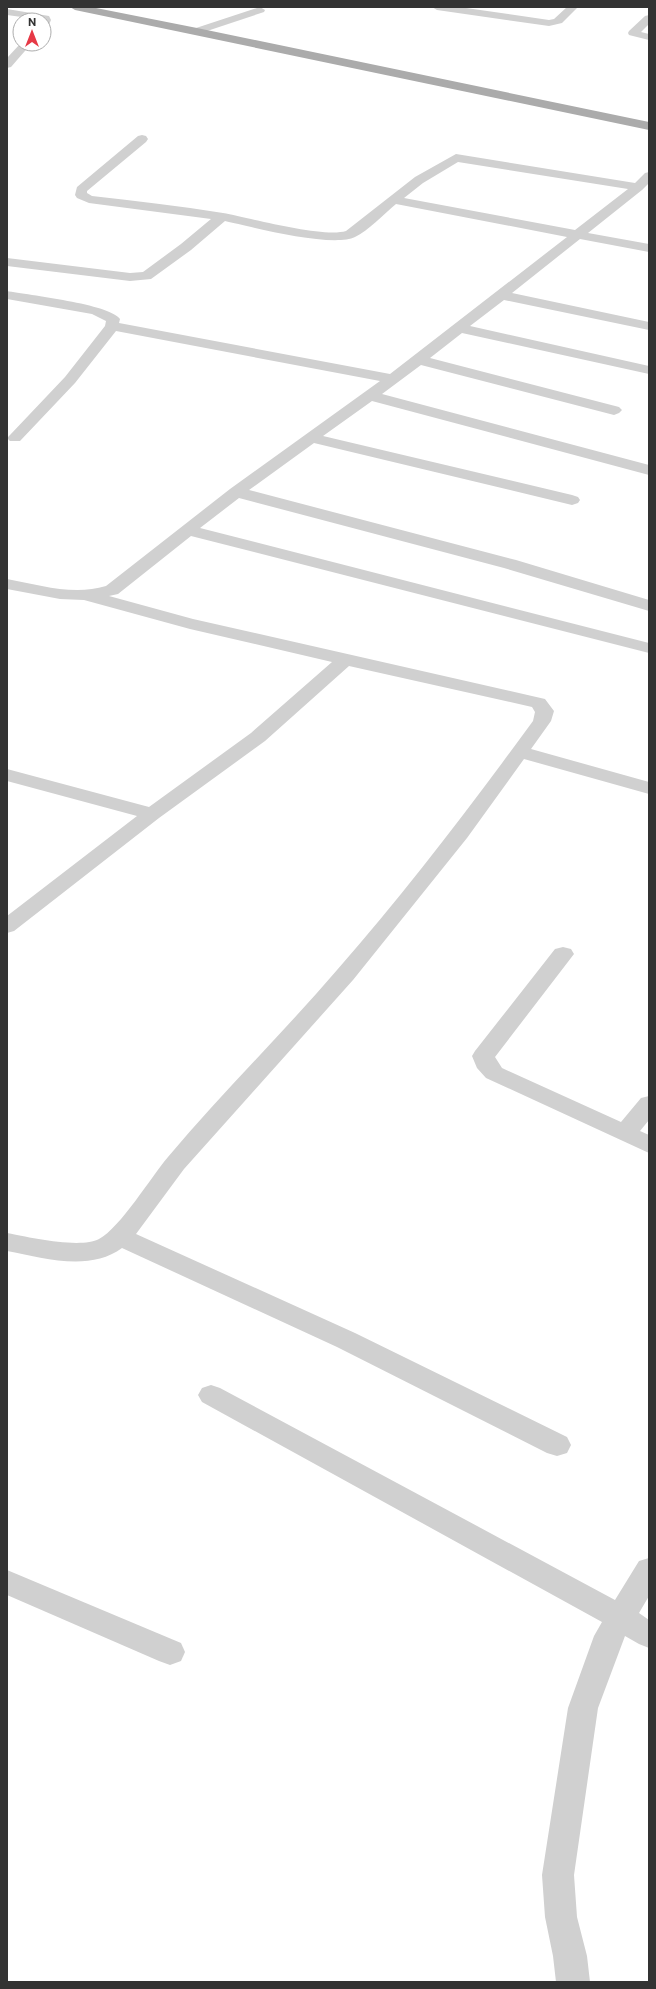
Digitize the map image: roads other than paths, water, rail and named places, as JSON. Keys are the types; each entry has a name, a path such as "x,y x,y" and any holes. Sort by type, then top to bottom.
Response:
{"main road":[{"path":"75,7 197,31 649,126"}],"street":[{"path":"437,7 549,23 558,21 573,7"},
{"path":"197,31 260,10"},
{"path":"649,18 633,33 649,37"},
{"path":"7,65 19,52"},
{"path":"142,139 81,190 81,195 89,199 222,217 322,236 346,237 419,180 456,158 638,187"},
{"path":"88,596 102,594 112,590 236,492 419,360 638,187 649,176"},
{"path":"393,200 649,248"},
{"path":"7,262 130,277 146,276 186,247 222,217"},
{"path":"501,294 649,326"},
{"path":"7,295 96,311 113,319 112,326 70,380 15,438"},
{"path":"112,326 392,379"},
{"path":"458,328 649,370"},
{"path":"419,360 614,410"},
{"path":"369,396 649,470"},
{"path":"311,438 572,500"},
{"path":"236,492 503,562 649,606"},
{"path":"188,530 649,648"},
{"path":"7,584 88,596 190,624 538,703 545,711 542,720 520,752 460,834 345,975 176,1163 120,1237 106,1247 87,1252 49,1250 7,1242"},
{"path":"7,926 152,814 258,737 346,659"},
{"path":"520,752 649,788"},
{"path":"7,775 152,814"},
{"path":"564,954 483,1056 484,1063 494,1073 649,1145"},
{"path":"626,1134 649,1104"},
{"path":"120,1237 346,1340 558,1445"},
{"path":"211,1395 620,1617 649,1635"},
{"path":"573,1982 570,1956 561,1917 558,1875 583,1708 609,1636 649,1570"},
{"path":"7,1582 170,1652"}]}
